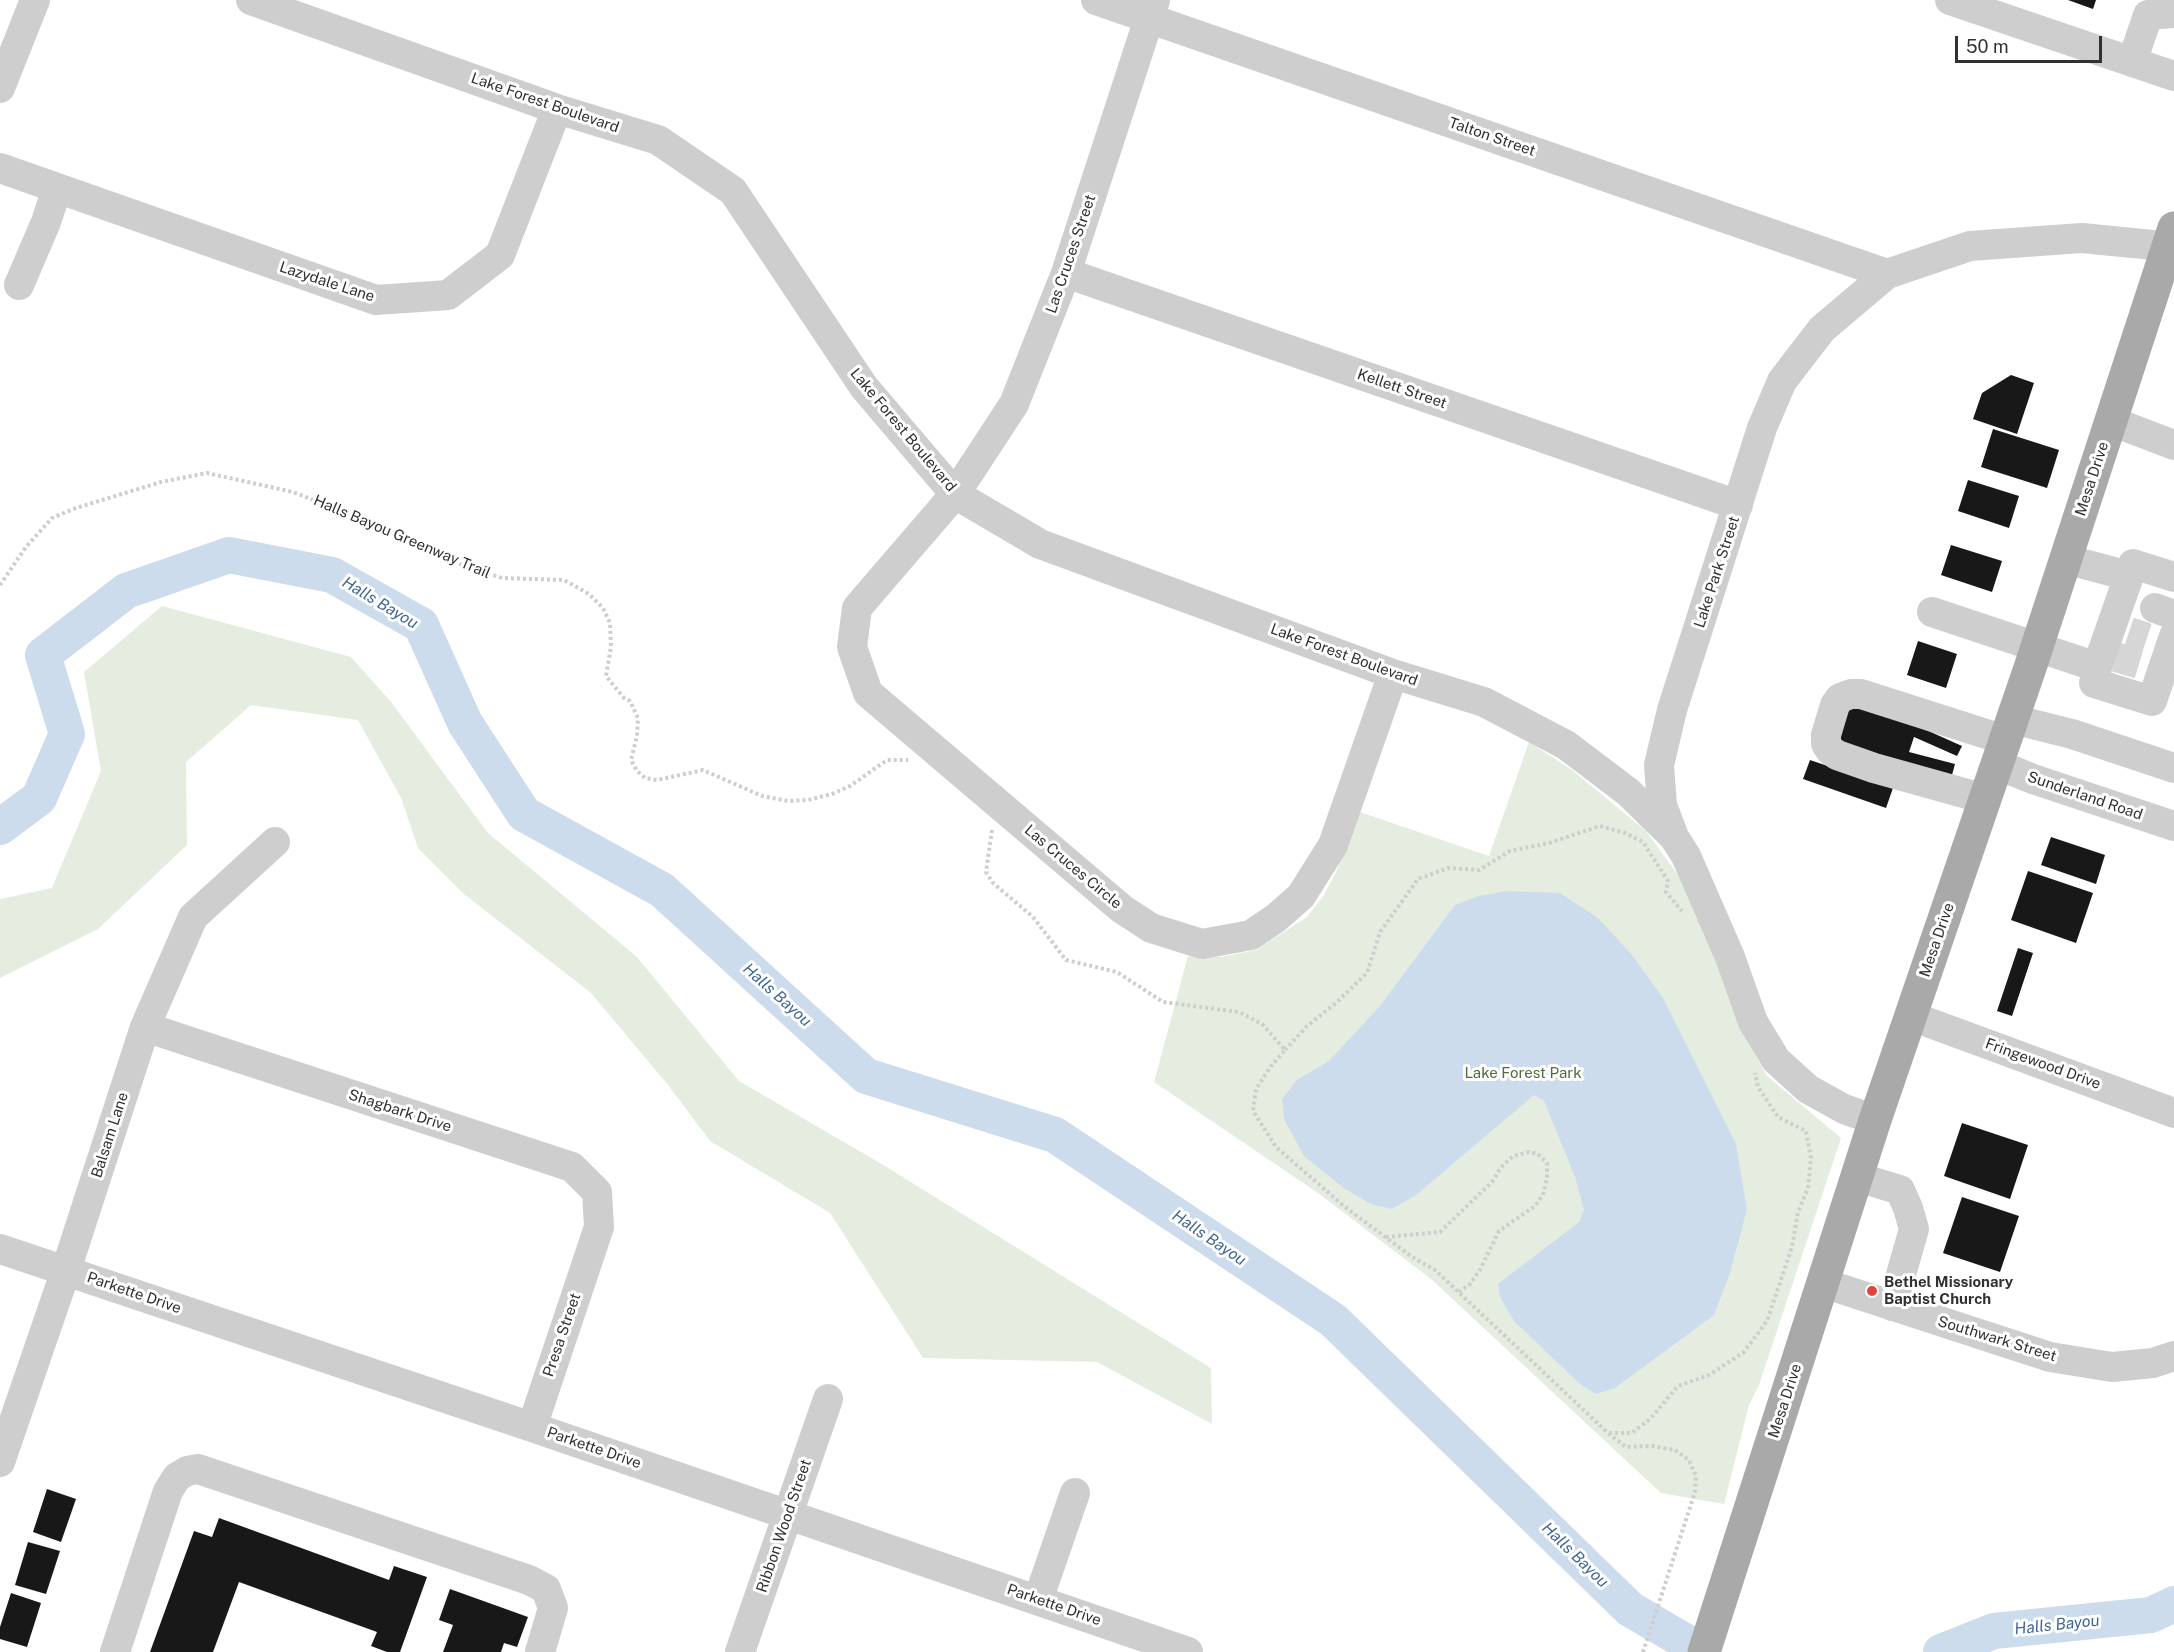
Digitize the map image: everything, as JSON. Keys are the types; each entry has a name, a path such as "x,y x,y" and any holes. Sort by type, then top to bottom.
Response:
{"main road":[{"name":"Mesa Drive","path":"1704,1652 1875,1120 2172,240"}],"street":[{"path":"0,88 35,0"},
{"name":"Lake Forest Boulevard","path":"251,0 557,109 658,140 733,191 864,387 955,494 1040,544 1393,674 1484,702 1566,745 1628,792 1674,837"},
{"name":"Talton Street","path":"1096,0 1152,9 1887,274"},
{"path":"1950,0 2174,76"},
{"name":"Las Cruces Street","path":"955,494 1014,404 1066,273 1152,9"},
{"path":"2132,62 2148,15 2174,14"},
{"name":"Lazydale Lane","path":"0,168 376,300 448,296 500,255 557,109"},
{"path":"19,285 46,222 57,188"},
{"name":"Lake Park Street","path":"1875,1120 1844,1109 1808,1089 1776,1060 1753,1022 1730,957 1686,856 1674,837 1662,805 1659,765 1672,710 1762,428 1782,381 1822,329 1887,274 1970,246 2082,238 2172,240"},
{"name":"Kellett Street","path":"1066,273 1738,505"},
{"path":"2111,421 2174,445"},
{"name":"Las Cruces Circle","path":"955,494 857,608 852,647 868,693 1122,909 1151,928 1202,944 1251,935 1276,918 1301,896 1333,845 1393,674"},
{"path":"2066,559 2144,599"},
{"path":"1932,612 2036,648 2135,649 2144,599 2133,564 2174,578"},
{"path":"1985,799 1874,768 1837,755 1826,744 1826,735 1835,705 1840,698 1851,694 1861,694 2004,741 2072,734 2174,768"},
{"name":"Sunderland Road","path":"2004,741 2033,779 2174,826"},
{"name":"Balsam Lane","path":"0,1462 66,1270 145,1027 193,918 275,842"},
{"name":"Fringewood Drive","path":"1911,1016 2174,1113"},
{"name":"Shagbark Drive","path":"145,1027 572,1167 597,1192 599,1227 593,1244"},
{"path":"1857,1177 1900,1190 1914,1228 1892,1306"},
{"name":"Presa Street","path":"532,1427 593,1244"},
{"name":"Parkette Drive","path":"0,1249 532,1427 1188,1652"},
{"name":"Southwark Street","path":"1823,1283 2050,1357 2112,1367 2153,1363 2174,1356"},
{"name":"Ribbon Wood Street","path":"740,1652 828,1399"},
{"path":"115,1652 168,1491 177,1477 187,1471 198,1469 529,1580 546,1589 553,1608 540,1652"},
{"path":"1038,1600 1075,1493"}],"path":[{"name":"Halls Bayou Greenway Trail","path":"0,585 26,547 52,518 76,508 161,482 207,473 293,492 371,523 462,564 502,578 564,580 589,594 603,608 610,623 612,647 606,676 624,698 630,701 638,718 637,736 631,759 637,771 645,778 657,780 703,770 762,796 788,801 808,801 850,786 887,760 915,760"},
{"path":"989,823 993,833 986,872 993,883 1033,917 1066,960 1117,972 1163,1002 1239,1012 1262,1024 1285,1050"},
{"path":"1642,1652 1695,1492 1696,1476 1689,1460 1675,1450 1652,1446 1626,1447 1608,1433 1435,1270 1412,1257 1345,1208 1276,1147 1253,1111 1256,1089 1272,1065 1307,1026 1337,1002 1367,973 1380,932 1418,879 1448,868 1479,870 1510,851 1549,843 1600,826 1625,833 1643,842 1668,881 1666,892 1685,914"},
{"path":"1608,1433 1632,1432 1650,1419 1678,1386 1708,1375 1744,1352 1767,1321 1792,1247 1798,1212 1808,1188 1811,1158 1806,1131 1778,1117 1758,1087 1754,1068"},
{"path":"1385,1238 1440,1232 1492,1182 1501,1167 1513,1156 1529,1152 1538,1154 1546,1163 1547,1178 1543,1195 1535,1206 1499,1231 1480,1270 1470,1284 1459,1292"}],"green space":[{"path":"162,606 351,657 391,702 488,833 637,957 739,1081 880,1163 1211,1368 1212,1424 1097,1362 923,1358 830,1213 710,1141 668,1085 591,993 464,894 418,848 401,798 358,720 251,705 186,762 187,845 98,929 0,978 0,899 52,888 101,771 84,672"},
{"name":"Lake Forest Park","path":"1529,742 1572,770 1646,831 1678,875 1693,910 1699,914 1748,1042 1767,1076 1841,1138 1759,1385 1749,1405 1724,1504 1661,1493 1431,1279 1318,1193 1154,1082 1188,956 1221,957 1256,950 1307,917 1324,895 1337,870 1357,811 1489,856"}],"water":[{"path":"1507,891 1560,893 1598,918 1632,955 1663,998 1736,1144 1747,1210 1729,1276 1714,1315 1615,1388 1596,1394 1580,1384 1514,1321 1500,1297 1498,1284 1579,1222 1584,1210 1575,1177 1544,1101 1534,1095 1416,1195 1392,1209 1371,1204 1345,1189 1304,1156 1284,1119 1282,1099 1297,1080 1329,1061 1380,1006 1455,905 1479,896"}],"building":[{"path":"2068,0 2096,0 2093,9"},
{"path":"2011,375 2034,383 2017,434 1973,419 1982,393"},
{"path":"1993,429 2059,450 2047,488 1981,467"},
{"path":"1968,480 2019,496 2009,528 1958,511"},
{"path":"1951,545 2002,561 1992,592 1941,575"},
{"path":"1918,641 1957,654 1946,688 1907,675"},
{"path":"1847,704 1886,712 1962,746 1957,756 1914,737 1909,752 1955,764 1952,775 1839,743"},
{"path":"1810,760 1893,788 1886,808 1803,779"},
{"path":"2051,837 2105,855 2096,884 2041,865"},
{"path":"2028,871 2093,893 2076,943 2011,920"},
{"path":"2018,948 2033,953 2012,1016 1997,1011"},
{"path":"1962,1123 2028,1145 2010,1199 1944,1176"},
{"path":"1962,1197 2019,1216 2000,1272 1943,1253"},
{"path":"47,1489 76,1499 61,1542 33,1532"},
{"path":"219,1518 389,1580 394,1566 427,1577 400,1652 387,1652 371,1646 377,1632 239,1582 213,1652 150,1652 194,1531 212,1537"},
{"path":"28,1542 60,1551 46,1594 15,1585"},
{"path":"450,1589 528,1617 517,1647 504,1643 501,1652 443,1652 453,1625 439,1620"},
{"path":"11,1593 41,1603 27,1647 0,1639 0,1627"}],"waterway":[{"name":"Halls Bayou","path":"0,827 39,798 67,734 43,655 126,591 229,555 332,575 421,625 465,723 524,814 662,890 866,1076 1055,1135 1333,1320 1630,1609 1703,1652"},
{"name":"Halls Bayou","path":"1941,1652 1994,1631 2151,1615 2174,1604"}],"tunnel":[{"path":"2129,632 2147,638"},
{"path":"2116,657 2139,664"}],"place":[{"name":"Bethel Missionary Baptist Church","path":"1872,1291"}]}
